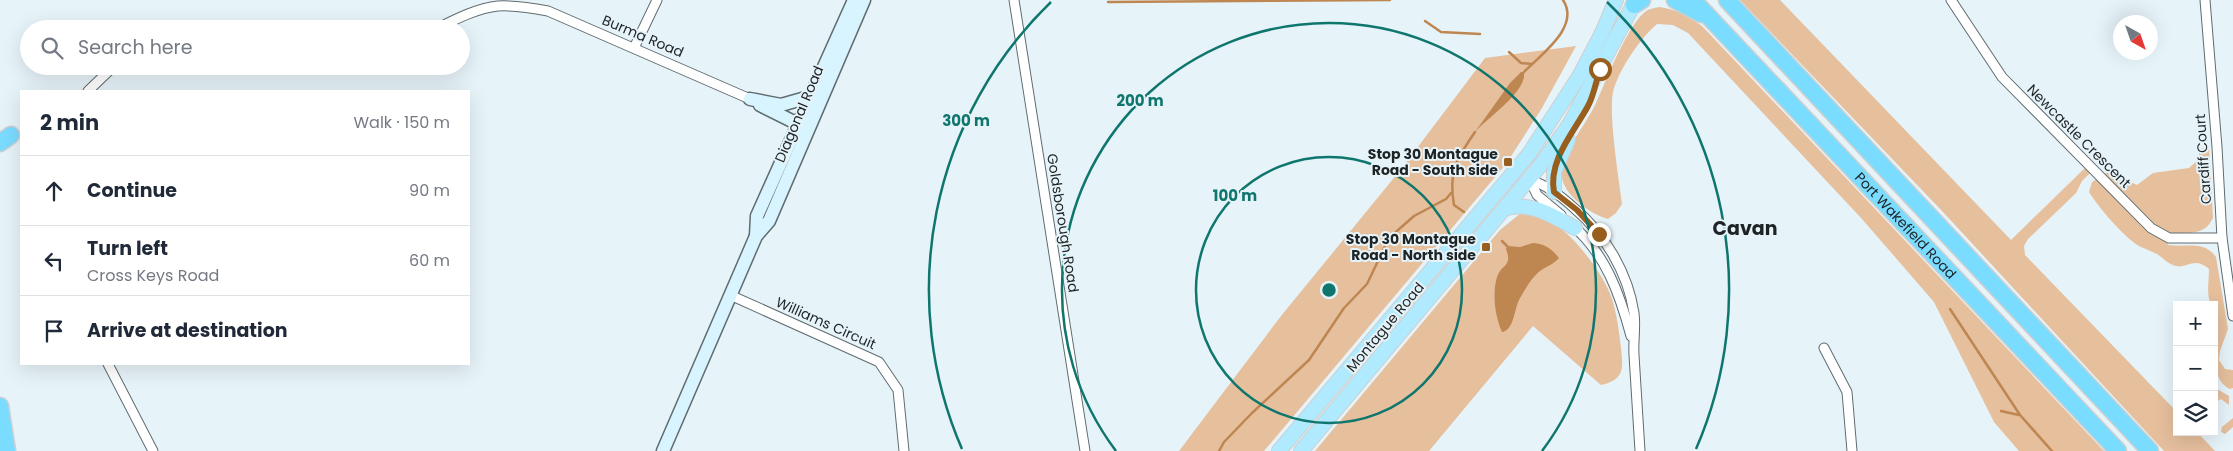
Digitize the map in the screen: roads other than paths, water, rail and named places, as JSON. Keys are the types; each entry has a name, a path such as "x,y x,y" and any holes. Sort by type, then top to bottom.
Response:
{"highway":[{"path":"1675,0 1712,20"},
{"name":"Port Wakefield Road","path":"1693,0 2118,451"},
{"name":"Port Wakefield Road","path":"1727,0 2150,451"},
{"path":"1732,0 1752,27"},
{"path":"0,406 7,451"}],"main road":[{"name":"Montague Road","path":"1280,451 1519,168 1547,128 1584,67 1602,33 1616,0"},
{"name":"Montague Road","path":"1301,451 1530,180 1569,125 1637,2"},
{"path":"1554,192 1553,180 1557,161 1589,104 1600,69"},
{"path":"1456,243 1516,183 1530,180 1535,153 1547,128"},
{"path":"1507,208 1527,206 1548,213 1575,228"}],"street":[{"path":"634,48 657,0"},
{"name":"Diagonal Road","path":"756,236 757,216 854,0"},
{"name":"Diagonal Road","path":"663,451 756,236 769,221 864,0"},
{"name":"Goldsborough Road","path":"1014,0 1086,451"},
{"name":"Newcastle Crescent","path":"1951,0 2002,77 2151,228 2169,238 2222,238"},
{"name":"Cardiff Court","path":"2205,0 2222,238 2233,316"},
{"name":"Burma Road","path":"456,20 495,3 548,11 750,99"},
{"path":"89,90 105,75"},
{"path":"750,99 781,105 809,97"},
{"path":"750,99 798,124 819,106"},
{"path":"1530,180 1541,183 1554,192 1590,223 1617,263 1627,286 1634,315 1633,343 1640,451"},
{"path":"1530,180 1537,195 1575,228 1597,253 1613,281 1623,306 1633,343"},
{"name":"Williams Circuit","path":"730,295 879,362 898,390 904,451"},
{"path":"1824,348 1847,392 1852,451"},
{"path":"109,365 153,451"}],"waterway":[{"path":"1108,2 1390,0"},
{"path":"1524,72 1548,49 1563,30 1567,20 1567,10 1563,0"},
{"path":"1425,21 1441,32 1480,34"},
{"path":"1509,52 1521,63 1532,64"},
{"path":"1464,212 1454,205 1452,193 1453,174 1463,150 1475,132"},
{"path":"1219,451 1224,442 1252,413 1309,360 1344,308 1367,284 1389,238 1414,216 1446,199 1451,193"},
{"path":"1502,241 1507,246"},
{"path":"1950,309 2020,415 2052,451"},
{"path":"2001,411 2019,415"}],"place":[{"name":"Stop 30 Montague Road - South side","path":"1508,162"},
{"name":"Stop 30 Montague Road - North side","path":"1486,247"}],"district":[{"name":"Cavan","path":"1745,228"}]}
